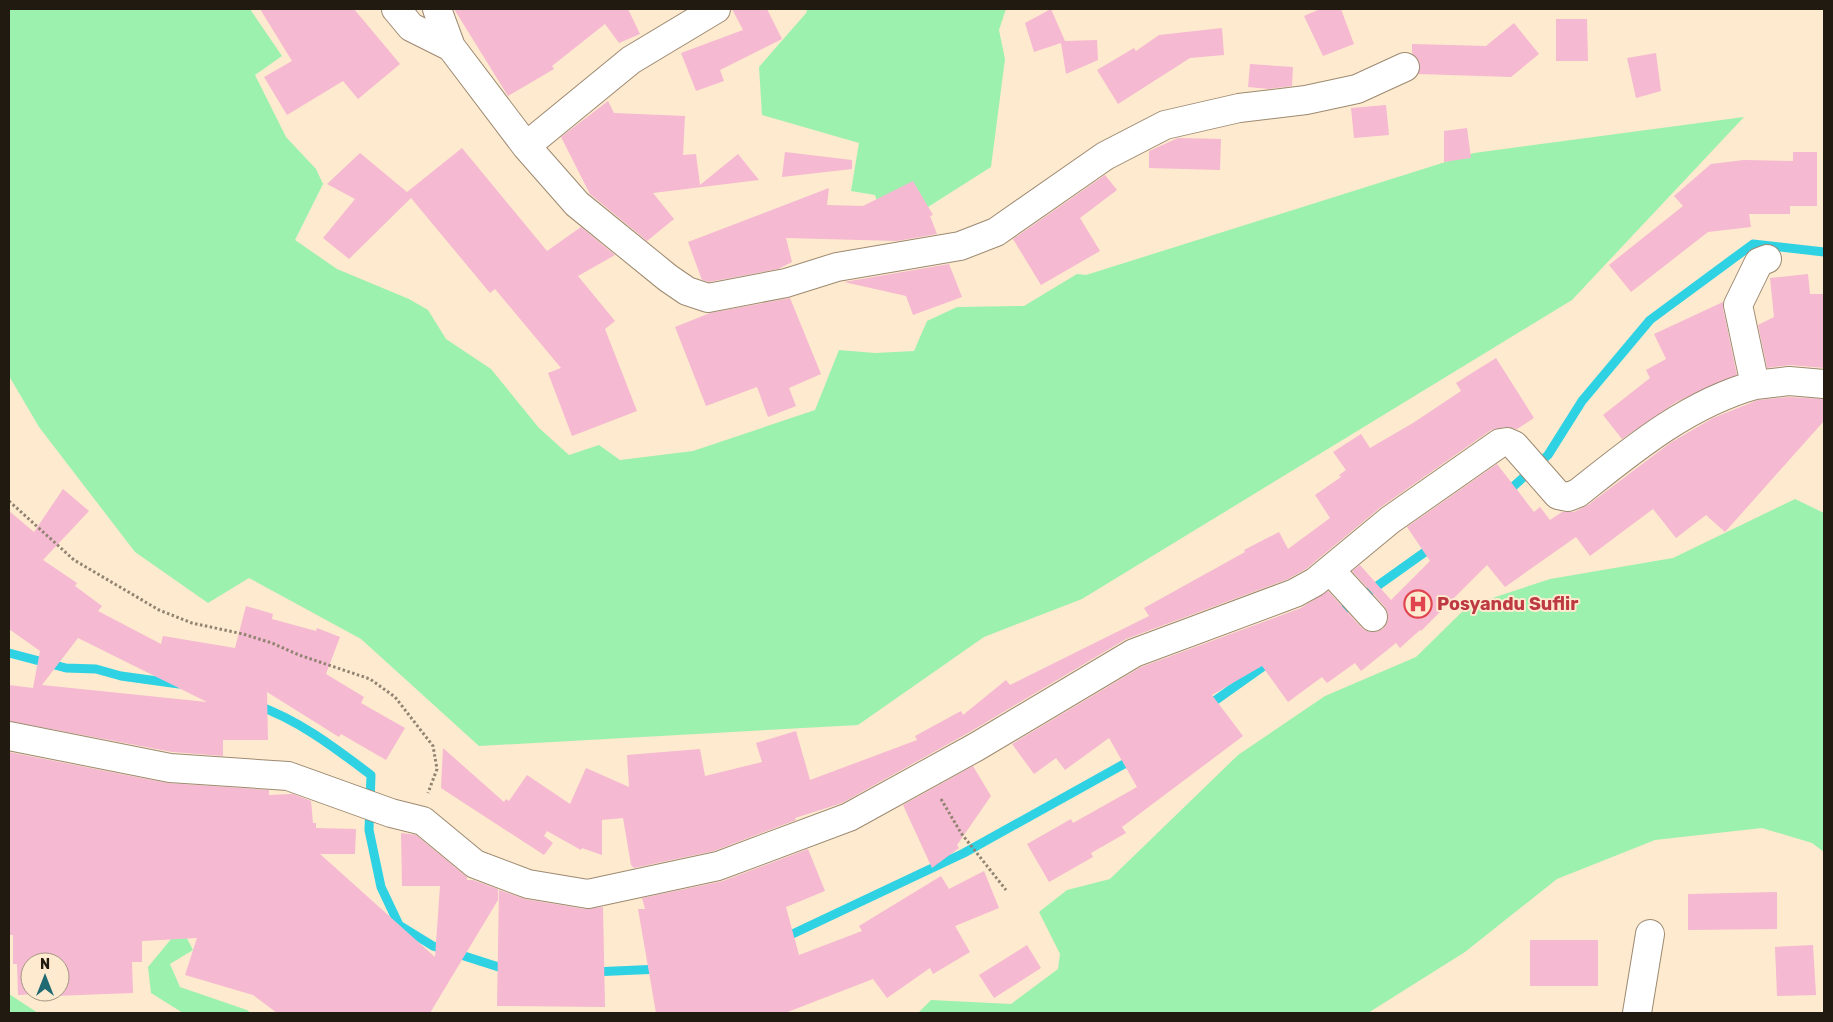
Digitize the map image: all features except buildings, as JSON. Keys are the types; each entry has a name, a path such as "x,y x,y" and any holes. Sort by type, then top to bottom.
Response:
{"street":[{"path":"396,9 411,27 451,46"},
{"path":"437,9 451,46 526,146 577,204 674,282 687,291 708,298 786,283 837,267 960,246 996,232 1105,156 1165,125 1239,108 1306,100 1357,89 1405,67"},
{"path":"526,146 631,60 716,9"},
{"path":"1755,385 1738,305 1761,267"},
{"path":"9,736 170,768 288,776 391,813 422,821 475,864 528,884 588,894 718,866 849,817 927,775 1134,653 1295,593 1315,582 1338,578 1390,520 1500,443 1507,442 1514,445 1558,494 1568,497 1578,493 1664,427 1729,392 1755,385 1789,381 1824,384"},
{"path":"1338,578 1371,614"},
{"path":"1637,1013 1650,934"}],"path":[{"path":"9,501 74,560 159,610 192,623 272,643 299,655 370,679 395,697 433,746 437,769 430,784 422,821"},
{"path":"927,775 961,833 1006,890"}],"green space":[{"path":"9,9 250,9 282,56 255,75 286,137 316,169 323,184 295,240 337,269 409,299 428,310 446,339 491,369 539,428 569,455 599,445 620,460 693,451 815,410 839,350 875,353 914,351 927,321 957,307 1024,306 1077,274 1086,275 1474,153 1744,117 1572,300 1082,599 984,637 858,725 479,746 361,639 249,578 208,603 135,552 39,427 9,376"},
{"path":"806,9 1006,9 999,30 1005,59 991,167 887,233 875,195 851,191 859,143 762,115 759,67 807,12"},
{"path":"1795,499 1824,513 1824,852 1812,843 1762,828 1655,840 1557,879 1465,952 1368,1013 918,1013 931,1000 1011,1004 1058,969 1060,954 1039,912 1067,890 1110,879 1238,755 1325,696 1416,657 1468,606 1550,579 1673,558"},
{"path":"181,927 193,950 170,964 180,987 251,1013 183,1013 151,993 148,967"},
{"path":"9,994 38,1013 9,1013"}],"waterway":[{"path":"1505,494 1548,455 1582,401 1650,320 1753,244 1824,252"},
{"path":"1335,616 1432,547"},
{"path":"9,653 66,668 96,669 121,676 179,684"},
{"path":"1206,707 1271,661"},
{"path":"256,705 287,718 302,727 371,775 369,830 381,887 399,925 433,946 508,970"},
{"path":"784,938 964,853 1133,759"},
{"path":"593,972 660,969"}],"place":[{"name":"Posyandu Suflir","path":"1418,604"}]}
